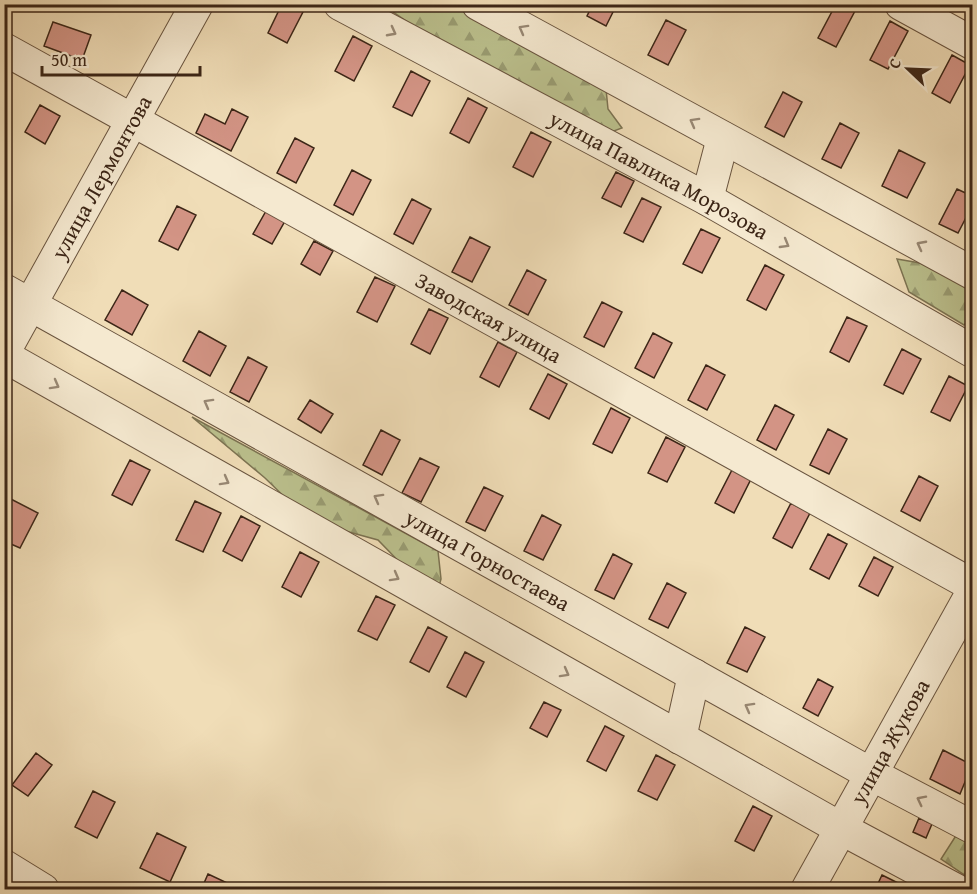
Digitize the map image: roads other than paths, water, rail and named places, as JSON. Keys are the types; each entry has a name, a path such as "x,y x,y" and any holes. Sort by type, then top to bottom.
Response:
{"street":[{"name":"улица Лермонтова","path":"4,354 197,4"},
{"name":"улица Павлика Морозова","path":"340,4 707,199 972,351"},
{"path":"478,4 972,273"},
{"path":"901,4 972,44"},
{"name":"Заводская улица","path":"4,49 972,585"},
{"path":"707,199 723,138"},
{"name":"улица Горностаева","path":"4,290 33,304 871,774 972,827"},
{"path":"4,354 680,738 956,890"},
{"name":"улица Жукова","path":"807,890 972,593"},
{"path":"680,738 694,675"},
{"path":"4,866 43,890"}]}
